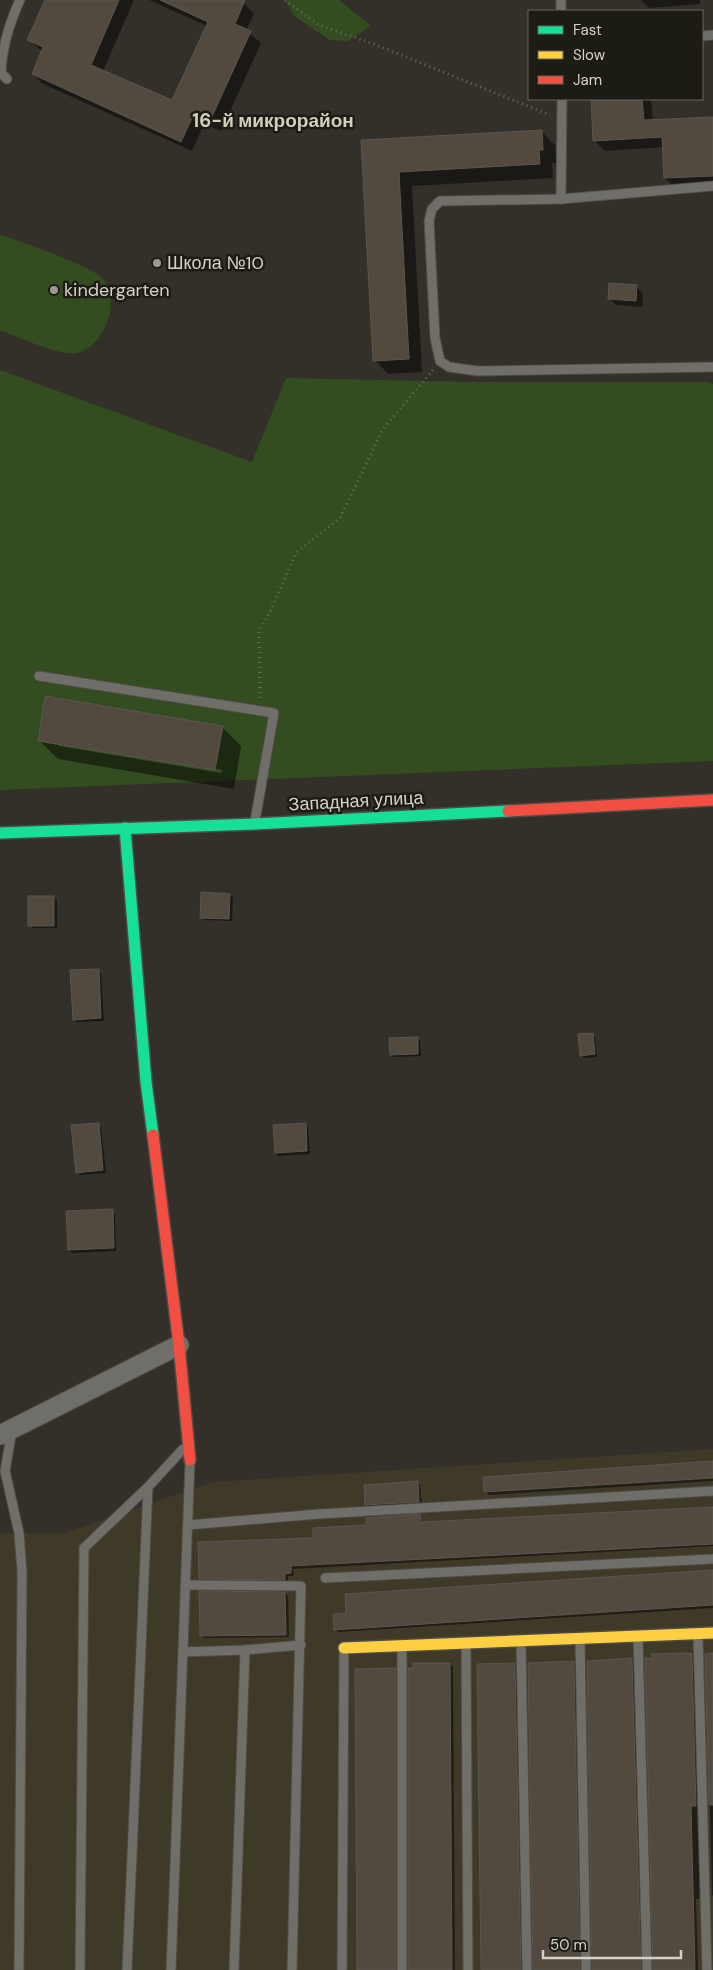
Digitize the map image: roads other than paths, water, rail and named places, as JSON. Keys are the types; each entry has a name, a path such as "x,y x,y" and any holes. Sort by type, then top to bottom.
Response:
{"street":[{"name":"Западная улица","path":"0,833 254,824 713,800"},
{"path":"125,828 146,1082 179,1345 187,1445 190,1460"},
{"path":"6,1432 113,1376 179,1345"},
{"path":"344,1648 713,1633"}],"lane":[{"path":"7,79 1,73 1,59 6,30 20,0"},
{"path":"561,199 562,100"},
{"path":"713,186 561,199 440,201 435,204 429,221 435,338 440,361 449,367 478,371 713,367"},
{"path":"39,676 274,713 254,824"},
{"path":"6,1432 5,1471 19,1532 22,1572 19,1970"},
{"path":"80,1970 84,1548 148,1487 187,1445"},
{"path":"171,1970 190,1460"},
{"path":"127,1970 148,1487"},
{"path":"188,1525 319,1514 713,1491"},
{"path":"325,1578 713,1559"},
{"path":"186,1585 301,1586 292,1970"},
{"path":"698,1633 707,1970"},
{"path":"638,1636 647,1970"},
{"path":"580,1638 586,1970"},
{"path":"521,1640 526,1970"},
{"path":"466,1643 468,1970"},
{"path":"183,1652 245,1650 301,1645"},
{"path":"402,1645 402,1970"},
{"path":"342,1970 344,1648"},
{"path":"234,1970 245,1650"}],"place":[{"name":"Школа №10","path":"157,263"},
{"name":"kindergarten","path":"54,290"}],"district":[{"name":"16-й микрорайон","path":"273,120"}]}
